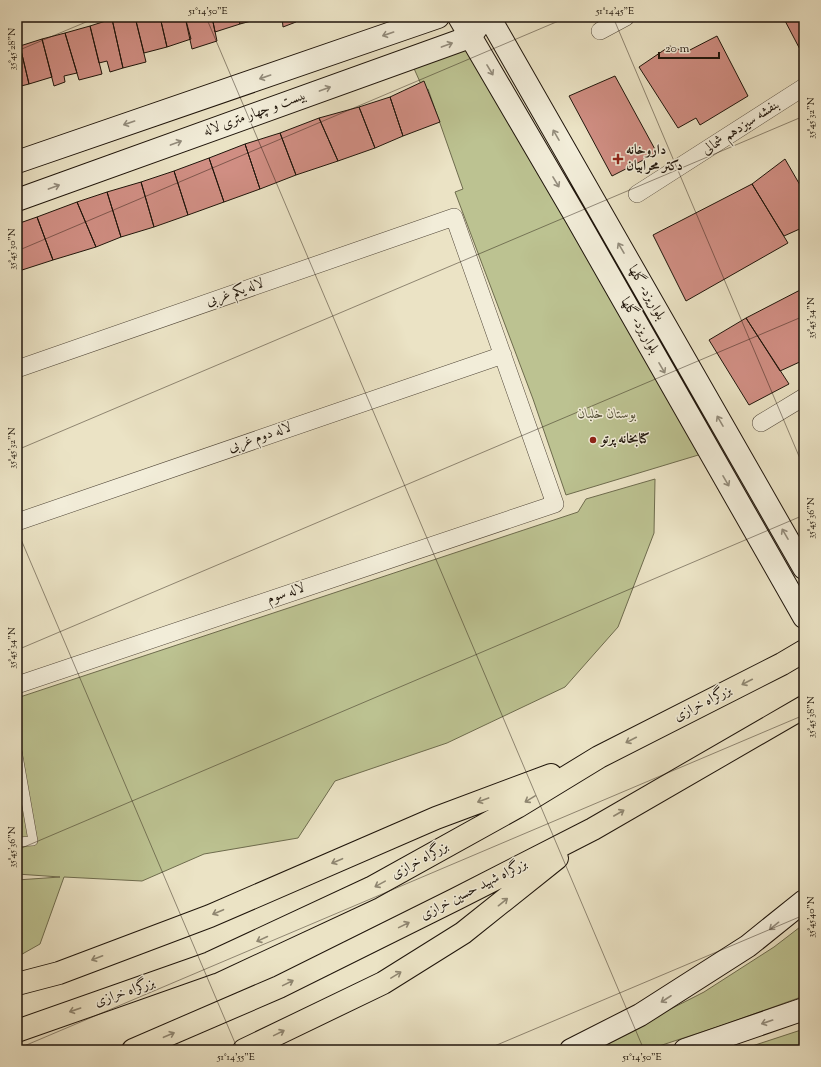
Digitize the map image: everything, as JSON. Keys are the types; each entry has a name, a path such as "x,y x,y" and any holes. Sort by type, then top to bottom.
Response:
{"highway":[{"name":"بزرگراه خرازی","path":"17,1031 210,963 371,888 517,807 599,757 782,664 804,651"},
{"name":"بزرگراه شهید حسین خرازی","path":"133,1050 279,987 456,900 593,828 804,707"},
{"path":"17,984 59,973 210,916 436,818 599,757"},
{"path":"244,1050 383,983 463,934 593,828"}],"main road":[{"path":"17,162 438,17"},
{"name":"بلوار یزد- گلها","path":"459,17 576,216 804,617"},
{"path":"470,37 486,17"},
{"name":"بلواریزد- گلها","path":"489,17 804,568"},
{"name":"بیست و چهار متری لاله","path":"17,200 470,37"},
{"path":"572,1050 640,1015 672,995 748,946 804,901"},
{"path":"685,1050 804,1009"}],"street":[{"path":"600,31 626,17"},
{"name":"بنفشه سیزدهم شمالی","path":"637,194 804,87"},
{"name":"لاله یکم غربی","path":"17,369 454,217 503,355"},
{"name":"لاله سوم","path":"17,685 555,504 503,355"},
{"name":"لاله دوم غربی","path":"17,522 503,355"},
{"path":"761,423 804,397"}],"lane":[{"path":"17,750 33,841 17,842"}],"green space":[{"name":"بوستان خلبان","path":"467,47 705,453 566,495 533,399 455,192 463,189 428,89 424,91 412,64"},
{"path":"655,479 654,533 618,627 565,687 447,743 335,781 298,838 204,854 142,881 64,877 40,944 17,957 17,880 60,877 17,874 17,698 578,512 586,499"},
{"path":"804,924 804,996 647,1050 590,1050 704,992 774,947"},
{"path":"804,1029 804,1050 740,1050"}],"building":[{"path":"120,17 135,17 146,62 123,68 112,19"},
{"path":"135,17 160,17 167,47 144,53"},
{"path":"160,17 185,17 191,39 167,47"},
{"path":"185,17 212,17 217,41 192,49"},
{"path":"212,17 238,17 240,24 215,32"},
{"path":"238,17 266,17 240,24"},
{"path":"282,17 296,17 296,22 283,27"},
{"path":"783,17 804,17 804,57"},
{"path":"112,19 123,68 110,72 107,61 99,63 90,26"},
{"path":"90,26 102,74 79,80 65,33"},
{"path":"65,33 77,73 64,76 65,82 54,86 42,39"},
{"path":"717,36 748,96 700,125 696,118 678,128 639,67 670,46 686,52"},
{"path":"42,39 52,77 29,84 20,46"},
{"path":"17,46 20,46 29,84 17,87"},
{"path":"615,76 657,153 612,176 569,96"},
{"path":"424,81 440,122 403,136 390,97"},
{"path":"390,97 403,136 375,148 359,107"},
{"path":"359,107 375,148 338,161 319,118"},
{"path":"319,118 338,161 296,175 280,133"},
{"path":"280,133 296,175 260,189 245,144"},
{"path":"245,144 260,189 224,202 209,158"},
{"path":"209,158 224,202 188,215 174,171"},
{"path":"785,159 804,192 804,227 784,236 752,184"},
{"path":"174,171 188,215 154,227 141,182"},
{"path":"141,182 154,227 121,237 107,192"},
{"path":"752,184 788,243 686,301 653,235"},
{"path":"107,192 121,237 96,247 77,202"},
{"path":"77,202 96,247 53,260 37,217"},
{"path":"37,217 53,260 19,271 17,264 17,224"},
{"path":"804,288 804,360 780,371 746,318"},
{"path":"746,318 789,384 749,405 709,340"}],"place":[{"name":"داروخانه دکتر محرابیان","path":"618,159"},
{"name":"كتابخانه پرتو","path":"593,440"}]}
